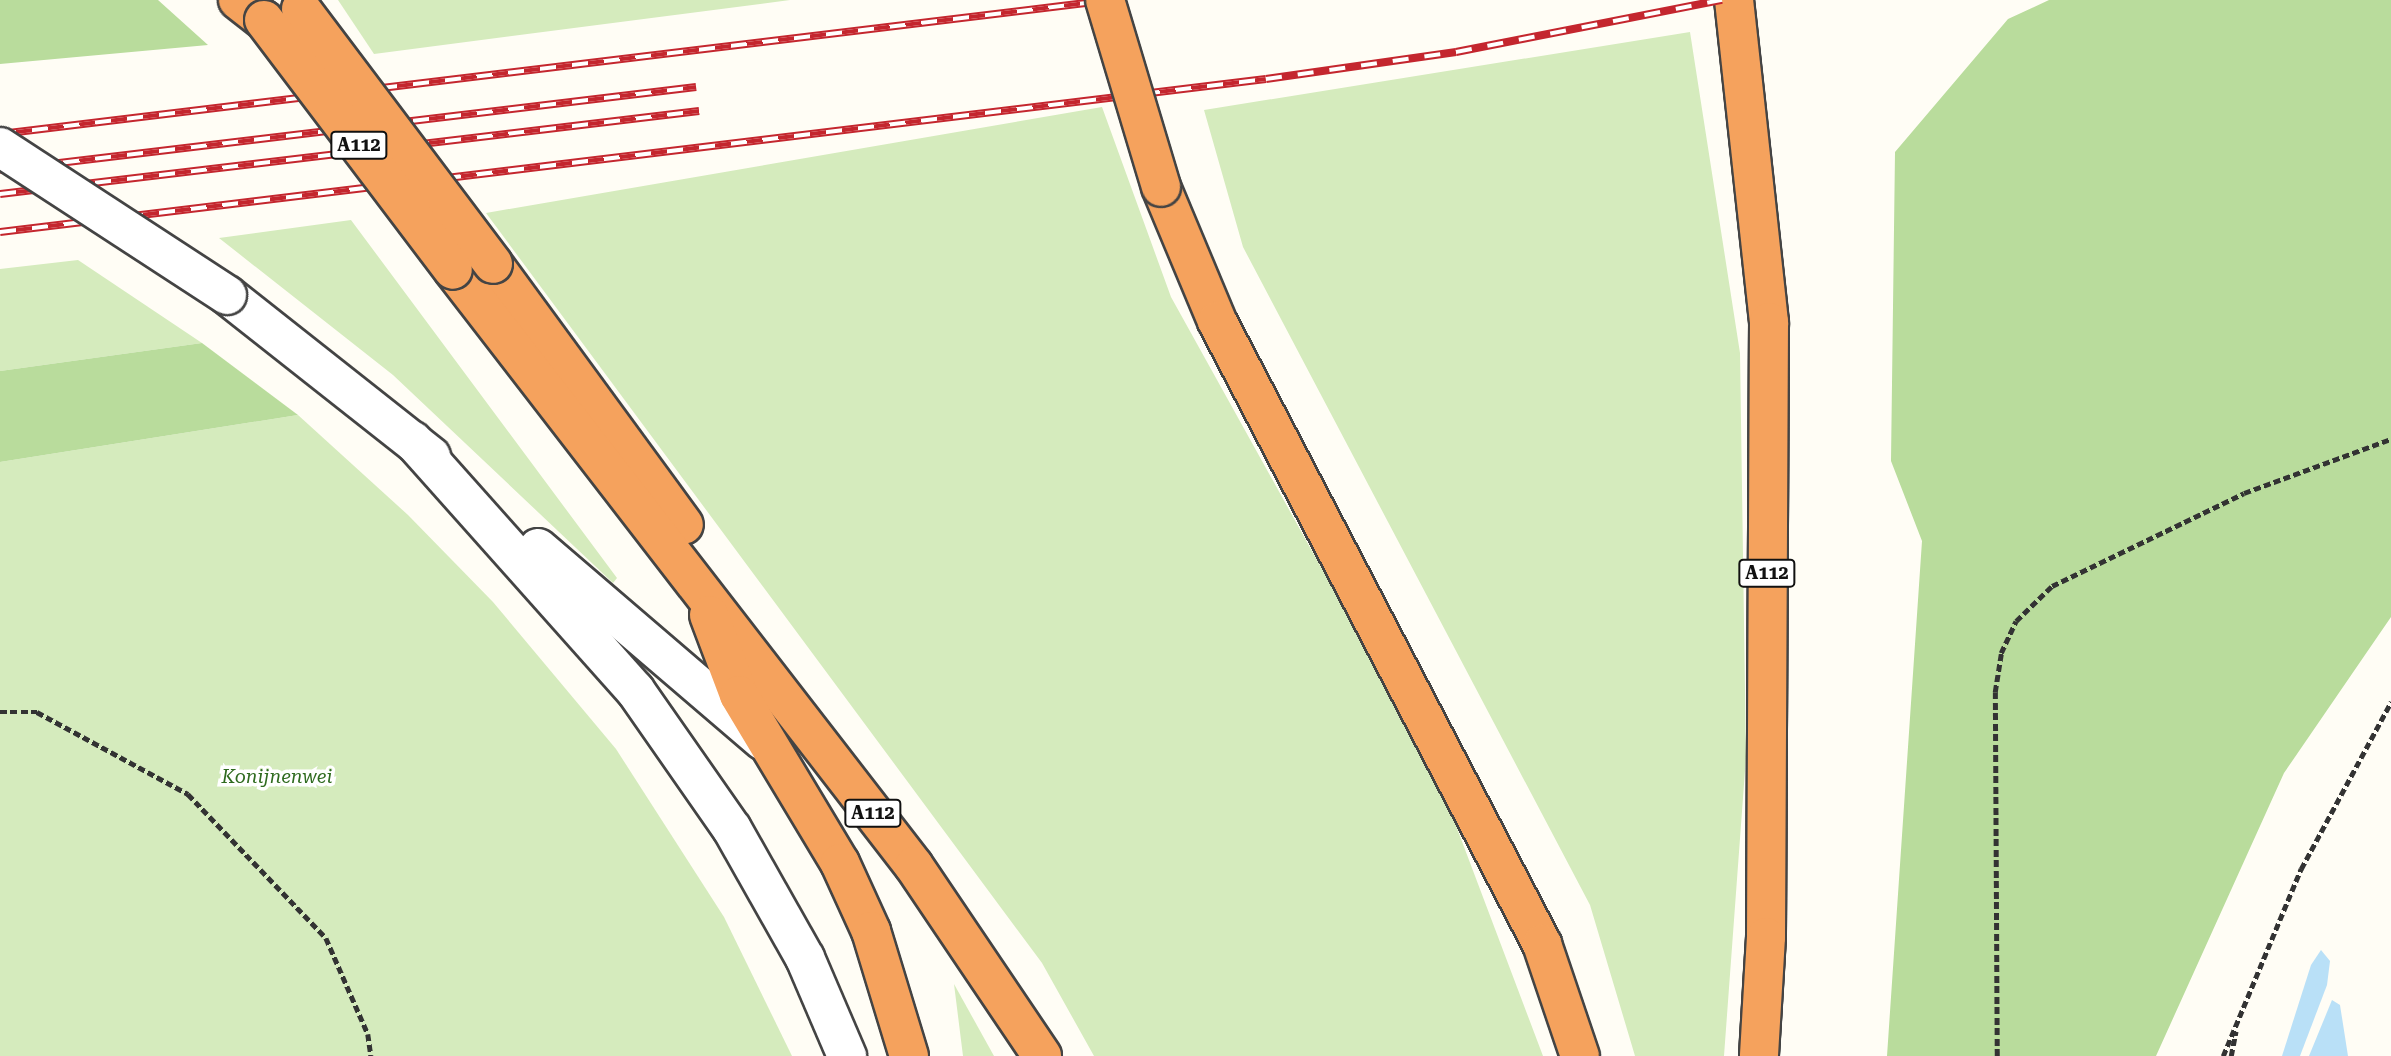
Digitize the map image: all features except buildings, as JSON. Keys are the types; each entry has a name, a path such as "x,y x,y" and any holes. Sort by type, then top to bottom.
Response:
{"highway":[{"path":"1105,0 1161,187 1217,321 1542,944 1580,1056"},
{"name":"A112","path":"1734,0 1748,91 1769,323 1766,937 1759,1056"},
{"path":"269,6 493,264 934,857 991,941 1048,1056"},
{"name":"A112","path":"269,6 453,270 695,577 914,866 1042,1056"},
{"path":"695,577 739,695 765,742 841,863 871,931 909,1056"}],"lane":[{"path":"0,147 227,295 413,441 765,742"},
{"path":"413,441 635,690 738,840 805,958 847,1056"}],"path":[{"path":"1997,1056 1995,692 2001,653 2016,621 2052,586 2244,494 2391,439"},
{"path":"2223,1056 2301,869 2391,702"},
{"path":"0,712 37,712 188,794 326,938 368,1034 371,1056"},
{"path":"2231,1056 2237,1023"}],"green space":[{"path":"0,0 158,0 208,45 0,64"},
{"path":"338,0 790,0 374,54"},
{"path":"2049,0 2391,0 2391,617 2284,773 2156,1056 1887,1056 1922,541 1891,461 1895,152 2008,19"},
{"path":"1690,32 1740,353 1746,757 1724,1056 1635,1056 1590,905 1243,247 1204,110"},
{"path":"1102,107 1171,297 1438,778 1543,1056 1094,1056 1042,963 486,213"},
{"path":"351,220 617,578 613,583 393,375 219,238"},
{"path":"78,260 202,343 0,371 0,269"},
{"path":"202,343 298,415 0,462 0,371"},
{"name":"Konijnenwei","path":"298,415 408,515 493,602 616,749 724,917 792,1056 0,1056 0,462"},
{"path":"954,984 994,1056 963,1056"}],"water":[{"path":"2321,950 2330,961 2327,985 2300,1056 2282,1056 2311,965"},
{"path":"2332,1000 2340,1005 2348,1056 2309,1056"}],"railway":[{"path":"0,134 1110,0"},
{"path":"0,232 1266,79 1456,52 1722,0"},
{"path":"0,170 696,87"},
{"path":"0,194 699,111"}]}
